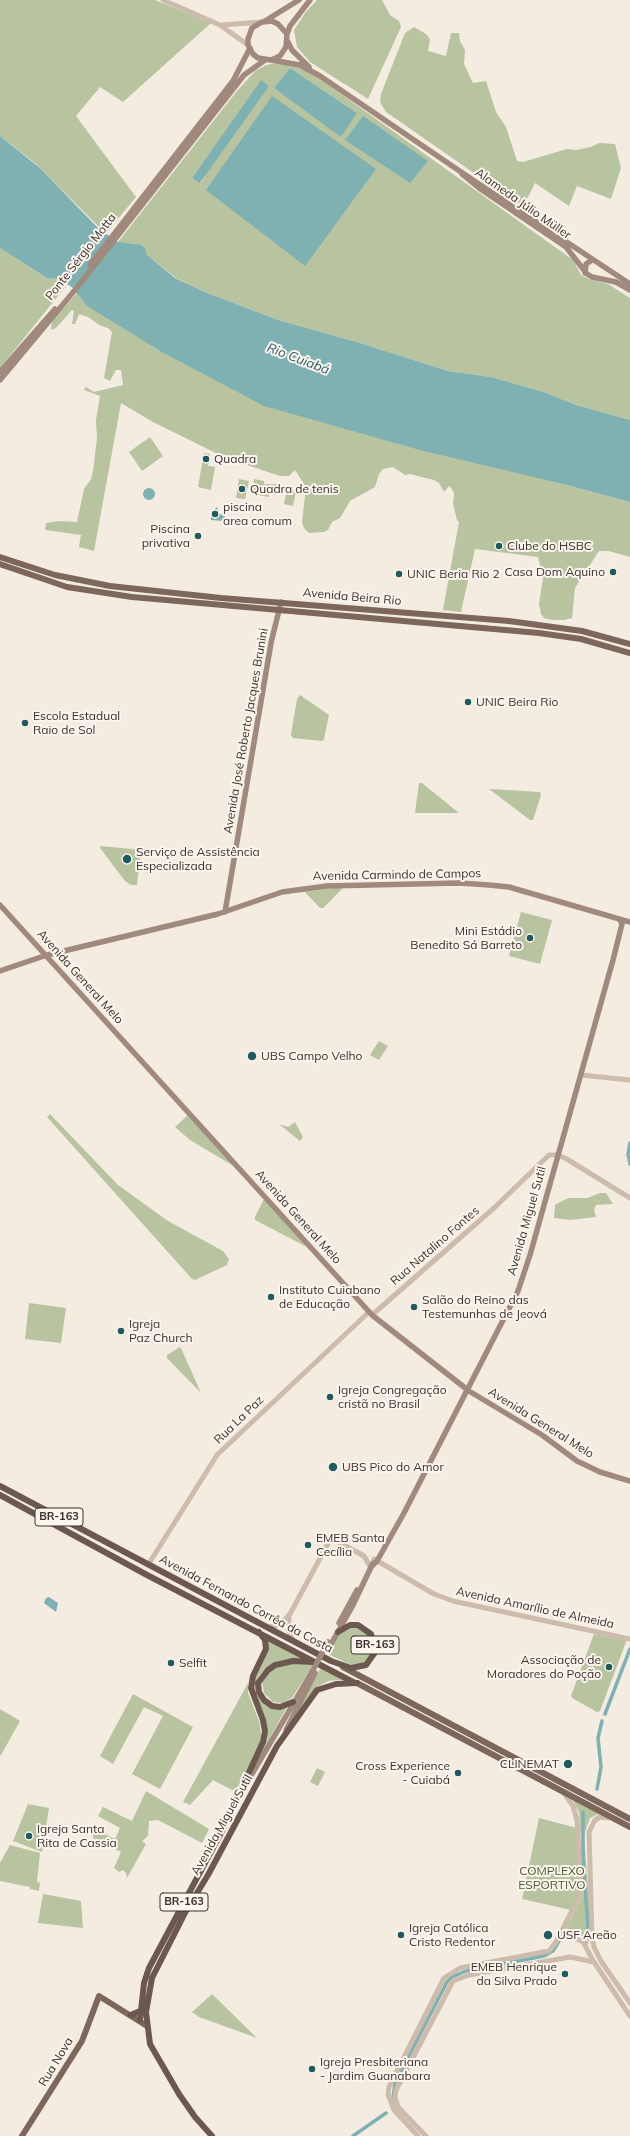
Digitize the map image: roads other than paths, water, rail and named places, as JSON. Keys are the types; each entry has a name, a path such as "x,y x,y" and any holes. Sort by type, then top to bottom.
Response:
{"highway":[{"name":"Avenida Fernando Corrêa da Costa","path":"0,1486 340,1665"},
{"name":"Avenida Fernando Corrêa da Costa","path":"1,1495 147,1575 357,1683"},
{"name":"BR-163","path":"338,1632 350,1625 362,1627 371,1634 376,1651 373,1657 362,1667 351,1668 340,1665"},
{"name":"BR-163","path":"243,1788 263,1742 265,1731 251,1688 254,1676 266,1649 264,1639 259,1632"},
{"path":"293,1702 280,1707 272,1706 264,1700 258,1687 262,1677 268,1670 284,1662 310,1661 323,1665"},
{"path":"277,1746 318,1690 336,1684 357,1683"},
{"name":"Avenida Miguel Sutil","path":"212,2136 195,2117 168,2077 150,2044 146,2012 148,1993 155,1972 183,1916 277,1746"},
{"name":"Avenida Miguel Sutil","path":"140,2020 144,1982 149,1968 243,1788"},
{"path":"131,2015 140,2011"}],"main road":[{"path":"268,60 253,54 249,46 248,39 252,28 299,0"},
{"path":"142,201 244,75 284,52 288,42 287,34 293,20 310,0"},
{"path":"264,21 278,24 287,34"},
{"name":"Alameda Júlio Müller","path":"288,42 295,54 320,76"},
{"path":"142,201 233,81 249,46"},
{"name":"Alameda Júlio Müller","path":"268,60 300,65 320,76 592,260 630,284"},
{"name":"Alameda Júlio Müller","path":"461,172 466,179 566,246 585,273 595,278 616,282 630,290"},
{"name":"Ponte Sérgio Motta","path":"41,328 142,201"},
{"path":"585,273 586,264 592,260"},
{"path":"595,278 602,273 602,265"},
{"path":"0,372 41,328"},
{"path":"0,380 41,328"},
{"name":"Avenida Beira Rio","path":"0,553 71,578"},
{"path":"0,557 39,573"},
{"name":"Avenida Beira Rio","path":"0,560 87,590"},
{"name":"Avenida Beira Rio","path":"0,564 57,584 132,597 281,602 509,621 582,631 630,644"},
{"name":"Avenida Beira Rio","path":"39,573 134,589 219,600 280,611 506,629 581,639 630,653"},
{"name":"Avenida José Roberto Jacques Brunini","path":"225,912 271,643 281,602"},
{"path":"362,617 361,613 363,609"},
{"path":"506,629 510,626 509,621"},
{"path":"515,631 515,626 519,622"},
{"name":"Avenida Carmindo de Campos","path":"0,971 47,955 225,912 276,894 300,889 342,885 458,882 509,887 622,920"},
{"name":"Avenida General Melo","path":"0,905 47,955 370,1313 468,1391 542,1435 577,1461 600,1472 630,1481"},
{"name":"Avenida Miguel Sutil","path":"330,1643 338,1632 371,1567 406,1506 468,1391 518,1291 530,1255 554,1154 560,1146 581,1075 622,920"},
{"name":"Avenida Miguel Sutil","path":"330,1643 357,1589 362,1584"},
{"path":"314,1673 330,1643"},
{"name":"Avenida Fernando Corrêa da Costa","path":"340,1665 630,1819"},
{"name":"Avenida Miguel Sutil","path":"243,1788 293,1702 314,1673"},
{"name":"Avenida Miguel Sutil","path":"277,1746 314,1673"},
{"name":"Avenida Fernando Corrêa da Costa","path":"357,1683 630,1827"},
{"name":"Rua Nova","path":"22,2136 82,2041 99,1996 131,2015"},
{"path":"131,2015 147,2026"}],"street":[{"path":"163,0 220,25 249,46"},
{"path":"220,25 264,21"},
{"path":"581,1075 630,1080"},
{"path":"554,1154 596,1176 630,1198"},
{"name":"Rua Natalino Fontes","path":"370,1313 494,1208 554,1154"},
{"name":"Rua La Paz","path":"148,1565 217,1455 235,1436 370,1313"},
{"path":"270,1627 280,1625 290,1614 331,1538 364,1556 371,1567"},
{"name":"Avenida Amarílio de Almeida","path":"376,1560 434,1594 453,1601 630,1639"},
{"path":"290,1614 288,1630 293,1640"},
{"path":"418,2136 394,2110 388,2094 388,2087 444,1978 460,1968 544,1953 553,1946 582,1890 578,1820 573,1806 563,1792"},
{"path":"615,1819 604,1817 598,1818 591,1825 589,1832 594,1947 603,1966 630,2002"},
{"path":"560,1932 594,1947"},
{"path":"584,1942 594,1962 630,2016"},
{"path":"426,2136 404,2113 395,2097 398,2086 452,1981 470,1975 570,1957 594,1962"}],"water":[{"path":"290,68 357,113 341,137 274,88"},
{"path":"261,80 269,86 200,183 192,178"},
{"path":"272,96 376,169 305,266 206,190"},
{"path":"363,116 428,161 410,183 345,140"},
{"name":"Rio Cuiabá","path":"0,136 40,168 98,228 118,242 141,245 145,248 146,254 175,278 207,293 278,320 360,343 448,371 491,377 544,392 576,405 630,420 630,502 563,484 420,450 264,406 162,352 87,306 73,288 59,279 47,278 0,248"},
{"path":"147,488 151,488 155,494 151,500 147,500 143,496 143,492"},
{"name":"piscina area comum","path":"217,507 219,514 225,515 224,521 211,520 211,513"},
{"path":"49,1597 58,1603 56,1612 44,1603 46,1598"}],"waterway":[{"path":"630,1143 628,1154 630,1164"},
{"path":"605,1714 630,1649"},
{"path":"597,1789 601,1767 598,1738 602,1721"},
{"path":"583,1812 583,1860 589,1939"},
{"path":"395,2107 393,2098 395,2083 447,1982 452,1977 466,1971 544,1956 553,1951 559,1941"},
{"path":"353,2136 386,2113"}],"place":[{"name":"Quadra","path":"206,459"},
{"name":"Quadra de tenis","path":"242,489"},
{"name":"piscina area comum","path":"215,514"},
{"name":"Piscina privativa","path":"198,536"},
{"name":"Clube do HSBC","path":"499,546"},
{"name":"Casa Dom Aquino","path":"613,572"},
{"name":"UNIC Beria Rio 2","path":"399,574"},
{"name":"UNIC Beira Rio","path":"468,702"},
{"name":"Escola Estadual Raio de Sol","path":"25,723"},
{"name":"Serviço de Assistência Especializada","path":"127,859"},
{"name":"Mini Estádio Benedito Sá Barreto","path":"530,938"},
{"name":"UBS Campo Velho","path":"252,1056"},
{"name":"Instituto Cuiabano de Educação","path":"271,1297"},
{"name":"Salão do Reino das Testemunhas de Jeová","path":"414,1307"},
{"name":"Igreja Paz Church","path":"121,1331"},
{"name":"Igreja Congregação cristã no Brasil","path":"330,1397"},
{"name":"UBS Pico do Amor","path":"333,1467"},
{"name":"EMEB Santa Cecília","path":"308,1545"},
{"name":"Selfit","path":"171,1663"},
{"name":"Associação de Moradores do Poção","path":"609,1667"},
{"name":"CLINEMAT","path":"568,1764"},
{"name":"Cross Experience - Cuiabá","path":"458,1773"},
{"name":"Igreja Santa Rita de Cassia","path":"29,1836"},
{"name":"Igreja Católica Cristo Redentor","path":"401,1935"},
{"name":"USF Areão","path":"548,1935"},
{"name":"EMEB Henrique da Silva Prado","path":"565,1974"},
{"name":"Igreja Presbiteriana - Jardim Guanabara","path":"312,2069"}],"park label":[{"name":"COMPLEXO ESPORTIVO","path":"552,1878"}]}
